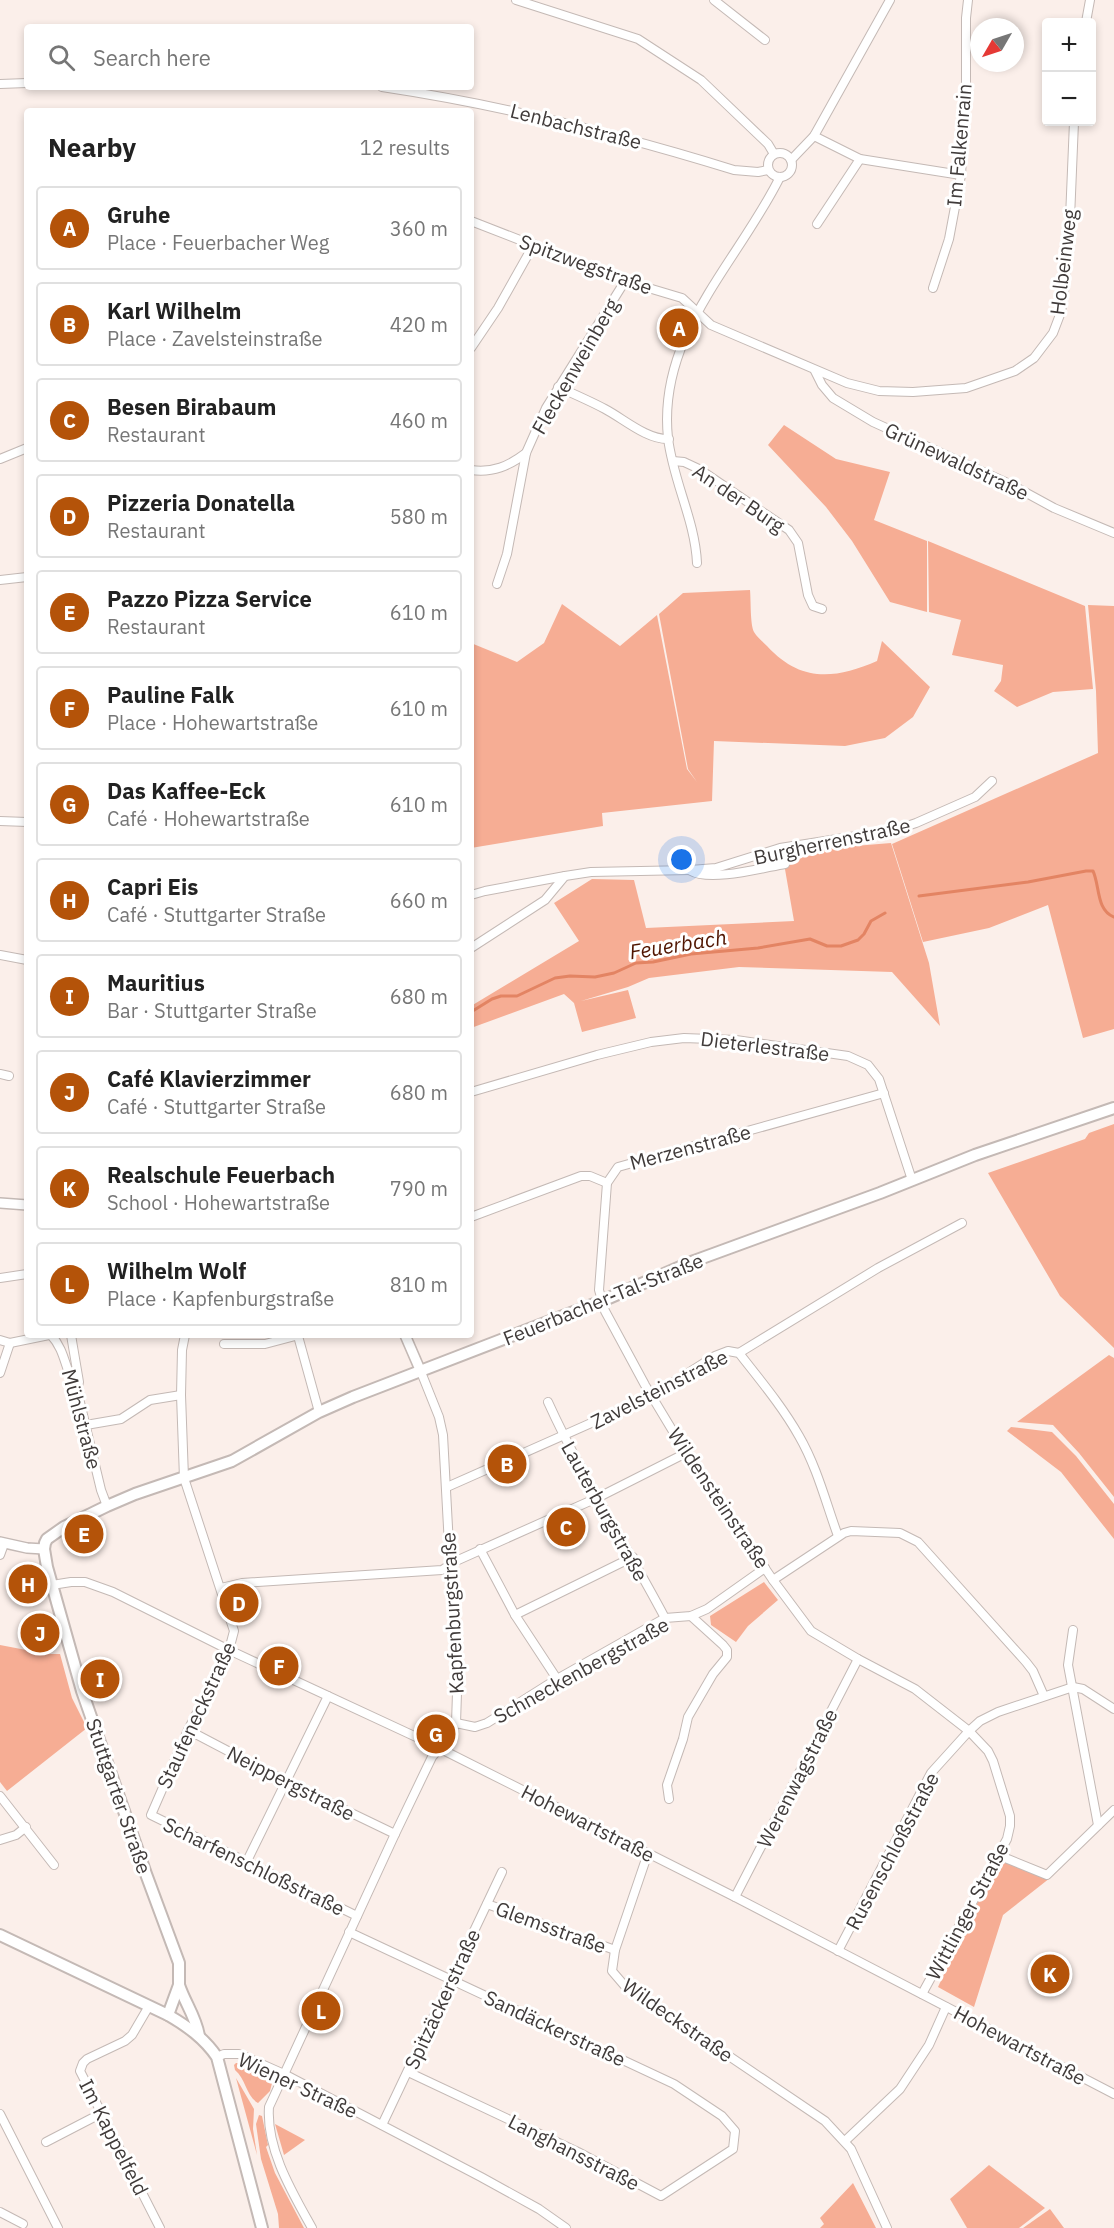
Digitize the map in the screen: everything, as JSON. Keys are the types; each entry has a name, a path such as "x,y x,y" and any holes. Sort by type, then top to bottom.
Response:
{"main road":[{"name":"Feuerbacher-Tal-Straße","path":"44,1549 47,1539 54,1534 107,1506 232,1461 319,1412 602,1301 694,1261 975,1155 1114,1108"},
{"name":"Stuttgarter Straße","path":"44,1549 52,1585 92,1723 180,1963 179,1985 168,2015"},
{"name":"Wiener Straße","path":"0,1935 168,2015 200,2036 217,2056"},
{"path":"179,1985 183,1998 197,2022 200,2036"},
{"path":"217,2056 262,2228"}],"street":[{"path":"516,0 638,39 701,80 768,144 774,154"},
{"path":"714,0 765,40"},
{"path":"791,160 814,136 890,0"},
{"name":"Im Falkenrain","path":"933,288 949,239 961,175 968,0"},
{"path":"1087,18 1089,0"},
{"path":"0,84 24,83"},
{"name":"Lenbachstraße","path":"400,90 493,106 570,123 734,170 758,172 768,170"},
{"name":"Holbeinweg","path":"697,312 711,325 815,371 846,383 879,391 913,392 966,388 1015,371 1034,358 1053,333 1061,312 1070,218 1074,126"},
{"path":"814,136 860,159 961,175"},
{"path":"784,153 791,160 789,174 775,177 768,170 768,161 774,154 784,153"},
{"path":"817,224 860,159"},
{"path":"697,563 693,531 669,439 668,405 672,380 678,356 697,312 715,279 780,177"},
{"name":"Spitzwegstraße","path":"474,221 625,281 682,298 697,312"},
{"path":"474,344 498,308 534,244"},
{"name":"Fleckenweinberg","path":"497,585 507,554 526,453 558,387 625,281"},
{"name":"Grünewaldstraße","path":"815,371 822,385 833,398 873,422 1003,480 1054,508 1114,533"},
{"path":"558,387 650,435 669,439"},
{"path":"0,459 24,449"},
{"name":"Fleckenweinberg","path":"474,470 496,470 513,464 526,453"},
{"name":"An der Burg","path":"673,461 684,462 699,469 789,530 798,543 808,594 813,606 822,609"},
{"path":"0,580 24,577"},
{"name":"Burgherrenstraße","path":"474,894 591,872 716,868 780,848 895,830 925,820 975,797 992,781"},
{"path":"0,821 24,822"},
{"path":"690,870 701,876 785,864"},
{"path":"474,946 545,900 565,876"},
{"path":"0,955 24,959"},
{"name":"Dieterlestraße","path":"474,1091 597,1054 651,1042 684,1038 709,1038 848,1056 868,1065 879,1079 912,1180"},
{"name":"Merzenstraße","path":"474,1216 581,1176 590,1176 607,1182 614,1170 623,1165 885,1094"},
{"name":"Wildensteinstraße","path":"607,1182 600,1262 599,1290 602,1301 652,1396 686,1453 811,1631 915,1689 969,1731"},
{"path":"0,1203 24,1205"},
{"name":"Zavelsteinstraße","path":"739,1353 878,1268 962,1223"},
{"path":"0,1278 24,1274"},
{"path":"0,1340 10,1342 33,1338"},
{"name":"Mühlstraße","path":"52,1338 63,1351 71,1380 77,1390 101,1490 107,1506"},
{"path":"71,1338 78,1382 77,1390"},
{"name":"Staufeneckstraße","path":"151,1815 188,1730 230,1650 234,1631 184,1478 181,1395 184,1338"},
{"path":"224,1344 265,1344 288,1338"},
{"path":"300,1338 319,1412"},
{"name":"Kapfenburgstraße","path":"312,2228 279,2162 269,2126 269,2107 432,1757 456,1723 457,1693 447,1488 441,1426 406,1338"},
{"path":"0,1373 10,1342"},
{"name":"Zavelsteinstraße","path":"447,1488 652,1396 716,1356 728,1351 739,1353 782,1408 799,1436 812,1463 838,1536"},
{"path":"86,1425 121,1419 150,1400 181,1395"},
{"name":"Lauterburgstraße","path":"548,1402 563,1436 633,1557 665,1618"},
{"path":"221,1588 242,1583 442,1570 450,1564 598,1497 686,1453"},
{"path":"773,1580 838,1536 851,1531 900,1533 918,1542 1026,1662 1033,1671 1044,1696"},
{"path":"0,1555 2,1543 44,1549"},
{"path":"480,1550 515,1615 557,1679"},
{"path":"515,1615 633,1557"},
{"name":"Schneckenbergstraße","path":"456,1723 475,1727 487,1723 557,1679 665,1618 691,1616 707,1609 765,1568"},
{"name":"Hohewartstraße","path":"52,1585 85,1582 113,1592 439,1749 648,1853 1114,2094"},
{"path":"669,1799 668,1785 688,1717 712,1674 727,1657 727,1650 723,1645 691,1616"},
{"path":"1073,1630 1068,1665 1098,1824"},
{"name":"Werenwagstraße","path":"735,1897 858,1659"},
{"path":"1072,1687 1083,1689 1114,1709"},
{"name":"Rusenschloßstraße","path":"838,1951 931,1773 980,1721 998,1712 1072,1687"},
{"path":"247,1861 328,1696"},
{"name":"Neippergstraße","path":"188,1730 287,1782 395,1834"},
{"name":"Wittlinger Straße","path":"922,1994 1007,1839 1010,1826 1010,1816 993,1761 988,1751 969,1731"},
{"path":"0,1796 54,1865"},
{"path":"998,1855 1047,1875 1114,1810"},
{"name":"Scharfenschloßstraße","path":"151,1815 357,1916"},
{"path":"0,1840 16,1835 26,1827"},
{"name":"Wildeckstraße","path":"648,1853 615,1950 612,1971 624,1985 825,2121 845,2140 865,2176 887,2228"},
{"name":"Spitzäckerstraße","path":"382,2125 502,1872"},
{"name":"Glemsstraße","path":"487,1904 615,1950"},
{"name":"Sandäckerstraße","path":"349,1932 674,2084 722,2116 735,2131 733,2149"},
{"name":"Im Kappelfeld","path":"149,2006 132,2035 125,2041 87,2059 80,2071 160,2228"},
{"path":"845,2140 900,2089 929,2045 946,2007"},
{"name":"Wiener Straße","path":"217,2056 239,2054 284,2074 462,2167 555,2219 566,2228"},
{"name":"Langhansstraße","path":"408,2072 578,2152 661,2196 733,2149"},
{"path":"46,2142 102,2113"},
{"path":"0,2114 58,2228"},
{"path":"0,2212 23,2224"},
{"path":"549,2228 555,2219"}],"shaded area":[{"path":"784,425 836,459 890,472 874,520 927,541 927,612 890,602 852,541 826,507 768,445"},
{"path":"928,541 1085,606 1093,689 1053,692 1017,707 994,691 1001,681 1003,665 952,655 961,620 929,612"},
{"path":"750,590 755,634 780,658 806,672 833,674 877,661 882,641 930,687 913,717 885,738 845,746 714,741 712,801 602,813 603,826 474,848 474,644 517,662 544,643 562,604 620,646 657,615 687,769 697,782 688,769 659,614 683,593"},
{"path":"1088,605 1114,606 1114,1029 1083,1038 1048,905 989,928 923,942 892,844 1098,753 1096,691"},
{"path":"891,843 929,963 940,1026 892,972 739,967 649,978 581,1001 628,990 636,1018 582,1032 574,1003 564,994 474,1027 474,1004 579,941 554,903 592,879 634,880 646,928 794,921 782,852"},
{"path":"1114,1124 1114,1348 1060,1296 988,1173 1085,1139 1089,1133"},
{"path":"1109,1355 1114,1358 1114,1497 1053,1425 1017,1422"},
{"path":"1011,1427 1052,1432 1076,1456 1114,1504 1114,1539 1061,1472 1007,1431"},
{"path":"764,1582 778,1600 748,1626 736,1642 711,1625 710,1616"},
{"path":"0,1645 47,1654 60,1654 72,1698 87,1728 7,1791 0,1782"},
{"path":"998,1859 1050,1878 1003,1915 974,2007 938,1987"},
{"path":"236,2063 256,2069 272,2083 270,2091 258,2103 235,2070"},
{"path":"236,2078 254,2109 253,2129 257,2155"},
{"path":"259,2115 262,2116 268,2145 266,2147 275,2173 304,2228 279,2228 278,2214 261,2159 256,2124"},
{"path":"275,2124 305,2140 284,2155"},
{"path":"989,2165 1045,2208 1019,2228 967,2228 950,2199"},
{"path":"853,2183 876,2228 820,2228 824,2224 820,2218"},
{"path":"1050,2209 1064,2228 1023,2228"}],"waterway":[{"name":"Feuerbach","path":"919,896 1093,871 1101,903 1108,914 1114,917"},
{"name":"Feuerbach","path":"474,1010 492,999 501,996 517,996 555,978 595,977 614,973 636,963 691,954 758,948 810,939 827,946 841,946 858,940 871,921 885,913"}],"place":[{"name":"Gruhe","path":"679,328"},
{"name":"Karl Wilhelm","path":"507,1464"},
{"name":"Besen Birabaum","path":"566,1527"},
{"name":"Pazzo Pizza Service","path":"84,1534"},
{"name":"Capri Eis","path":"28,1584"},
{"name":"Pizzeria Donatella","path":"239,1603"},
{"name":"Café Klavierzimmer","path":"40,1633"},
{"name":"Pauline Falk","path":"279,1666"},
{"name":"Mauritius","path":"100,1679"},
{"name":"Das Kaffee-Eck","path":"436,1734"},
{"name":"Realschule Feuerbach","path":"1050,1974"},
{"name":"Wilhelm Wolf","path":"321,2011"}]}
